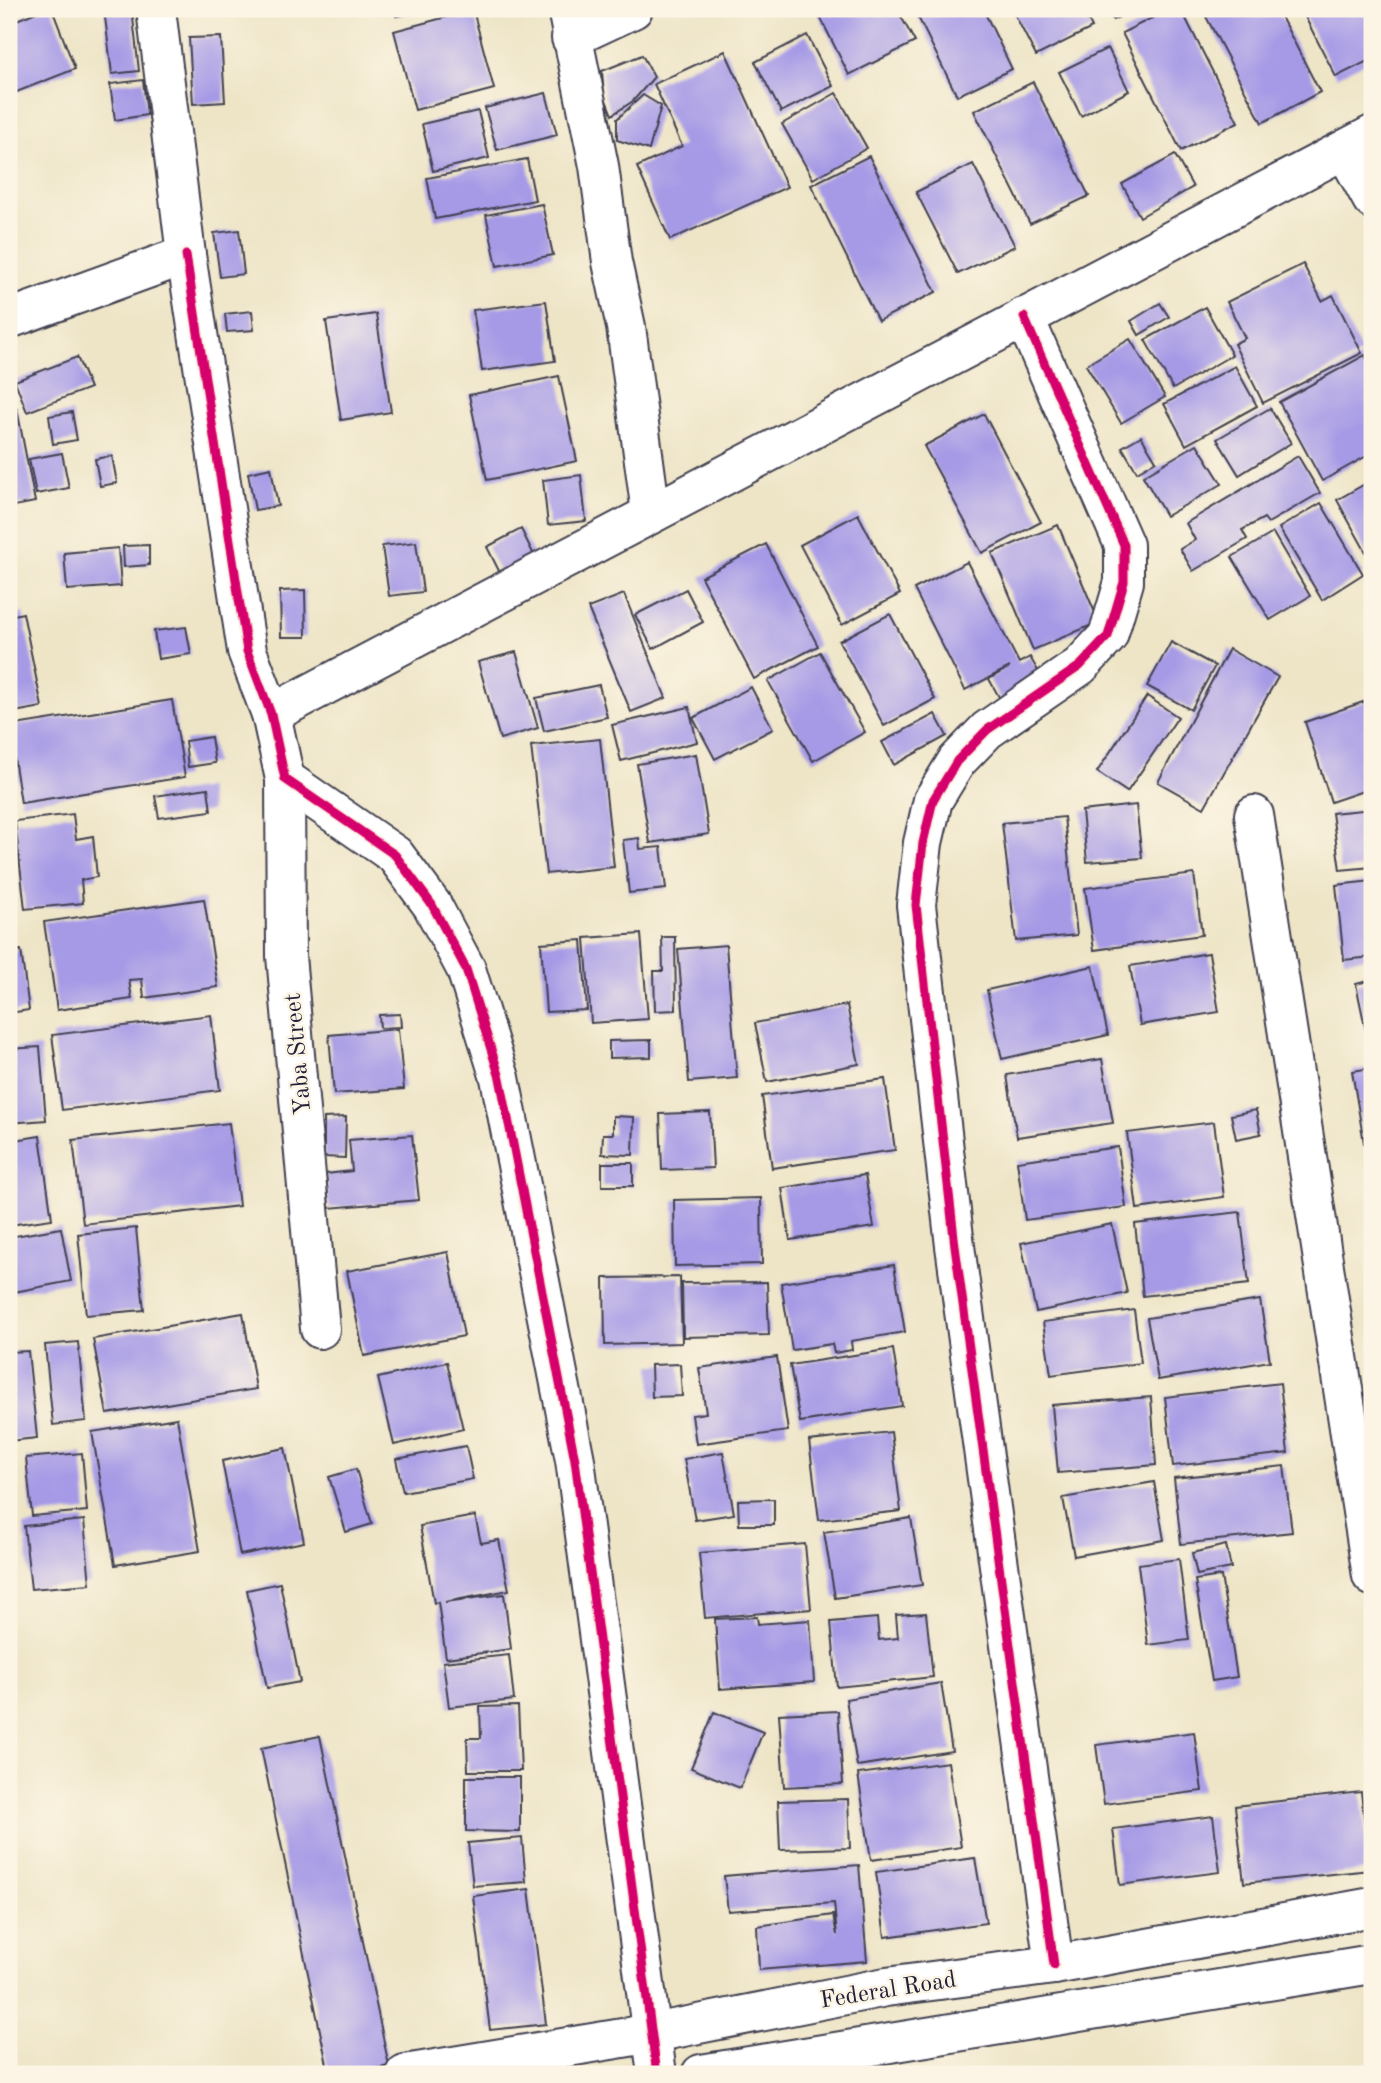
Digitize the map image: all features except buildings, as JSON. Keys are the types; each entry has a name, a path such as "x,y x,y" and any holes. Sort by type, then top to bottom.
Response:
{"street":[{"name":"Yaba Street","path":"156,9 186,255 247,651 271,714 285,779 286,956 320,1329"},
{"path":"633,9 569,23 599,166 612,262 626,327 651,513"},
{"path":"271,714 1358,143 1372,199"},
{"path":"9,319 186,255"},
{"path":"1024,317 1124,545 1125,582 1108,636 1080,666 987,730 957,761 933,800 923,843 916,905 957,1259 1054,1965"},
{"path":"285,779 395,855 432,905 466,969 500,1078 575,1460 657,2074"},
{"path":"1254,815 1372,1576"},
{"name":"Federal Road","path":"405,2074 653,2033 887,1987 1054,1965 1372,1907"},
{"path":"701,2074 1372,1964"}],"cycle path":[{"path":"186,255 247,651 271,714 285,779 395,855 432,905 466,969 500,1078 575,1460 657,2074"},
{"path":"1024,317 1124,545 1124,582 1108,636 1080,666 987,730 957,761 933,800 923,843 916,905 955,1246 1054,1965"}]}
